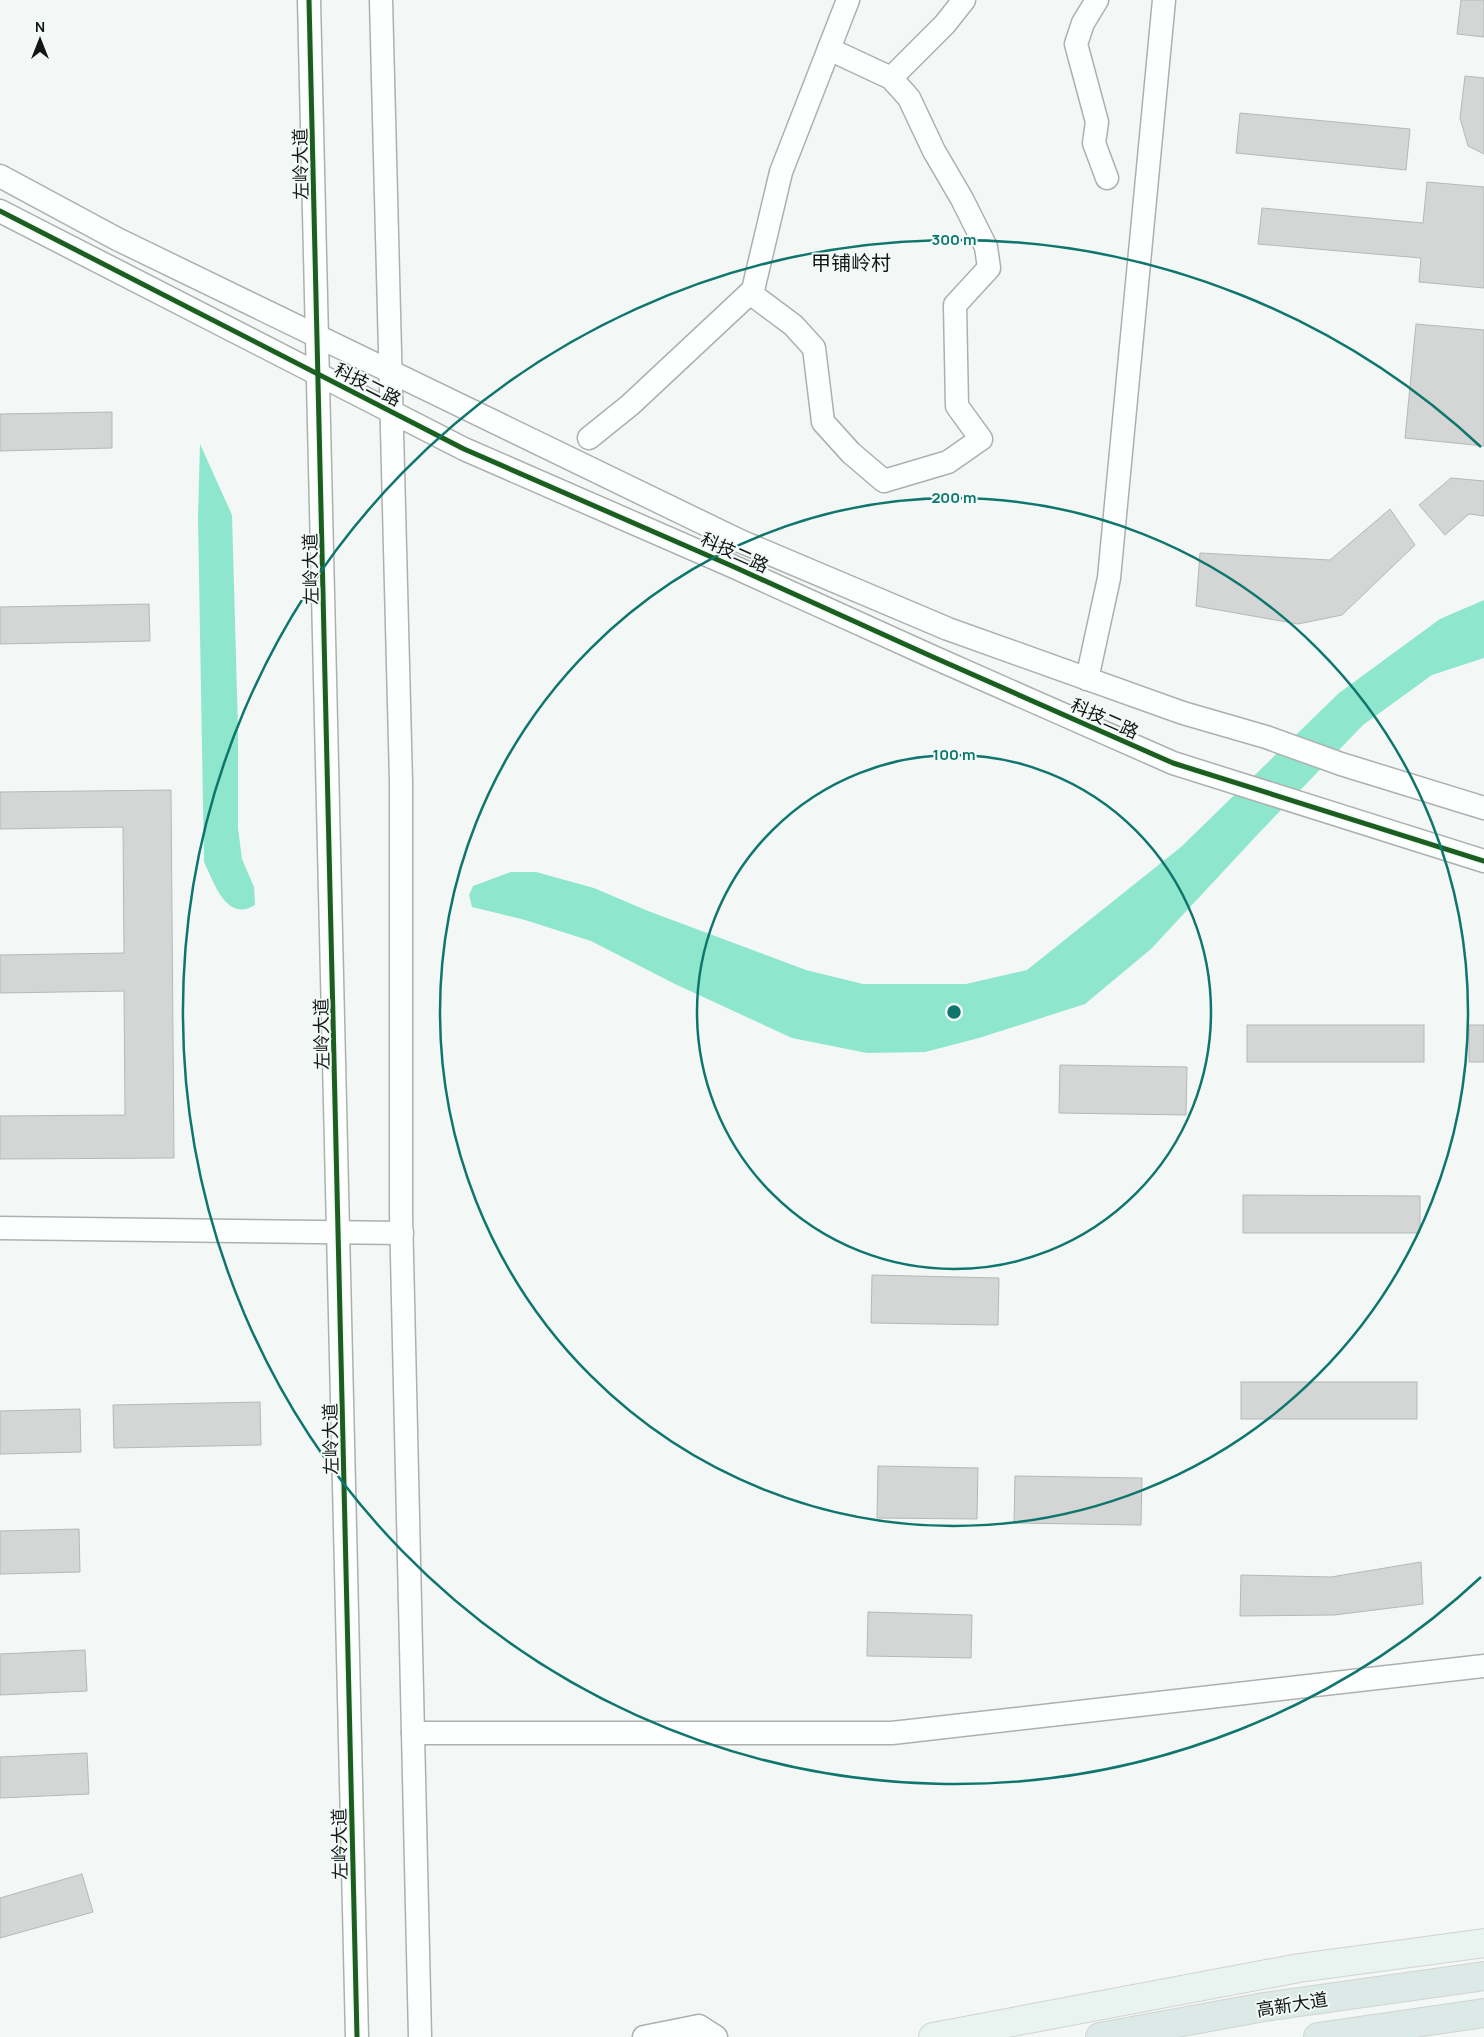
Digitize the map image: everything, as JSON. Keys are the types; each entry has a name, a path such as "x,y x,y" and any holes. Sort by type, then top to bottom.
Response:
{"highway":[{"name":"高新大道","path":"1100,2037 1264,2008 1484,1976"},
{"name":"高新大道","path":"1318,2037 1484,2013"}],"main road":[{"path":"933,2037 1299,1968 1484,1943"}],"street":[{"name":"左岭大道","path":"310,0 357,2037"},
{"path":"381,0 401,782 402,1233 420,2037"},
{"path":"589,438 630,405 753,290 781,172 848,0"},
{"path":"890,78 945,24 964,0"},
{"path":"1098,0 1083,23 1076,44 1097,122 1094,143 1107,178"},
{"path":"1087,679 1109,578 1164,0"},
{"path":"750,294 792,324 814,348 823,422 851,452 884,481 948,462 981,439 957,406 956,305 988,268 986,247 962,199 934,151 909,98 890,78 829,49"},
{"name":"科技二路","path":"0,176 116,239 740,541 948,629 1087,679 1183,713 1266,737 1341,764 1484,808"},
{"name":"科技二路","path":"0,211 464,448 1164,759 1484,861"},
{"path":"0,1228 402,1233"},
{"path":"413,1733 892,1733 1484,1666"},
{"path":"644,2037 700,2026 716,2037"}],"shaded area":[{"path":"200,444 232,515 238,729 238,828 242,859 254,887 255,905 245,909 236,909 222,898 204,862 198,517"},
{"path":"1484,600 1484,658 1432,675 1363,725 1151,949 1085,1004 979,1038 925,1052 867,1053 792,1038 675,984 591,941 525,920 472,907 469,895 473,886 511,872 536,872 594,888 648,911 806,970 863,984 966,984 1027,970 1181,847 1339,693 1440,619"}],"building":[{"path":"1461,0 1484,0 1484,37 1457,34"},
{"path":"1465,76 1484,78 1484,154 1468,146 1460,118"},
{"path":"1240,113 1410,129 1406,170 1236,153"},
{"path":"1427,182 1484,187 1484,288 1419,282 1421,258 1258,244 1262,208 1423,223"},
{"path":"1416,324 1484,330 1484,446 1405,438"},
{"path":"112,412 112,448 0,451 0,414"},
{"path":"1451,478 1484,481 1484,516 1469,514 1445,535 1419,505"},
{"path":"1390,509 1415,545 1342,615 1298,624 1196,606 1200,553 1330,560"},
{"path":"149,604 150,641 0,644 0,607"},
{"path":"171,790 174,1158 0,1159 0,1116 125,1115 124,991 0,993 0,955 124,953 123,827 0,829 0,792"},
{"path":"1247,1025 1424,1025 1424,1062 1247,1062"},
{"path":"1469,1025 1484,1025 1484,1062 1469,1062"},
{"path":"1060,1065 1187,1067 1186,1115 1059,1113"},
{"path":"1243,1195 1420,1196 1420,1233 1243,1233"},
{"path":"872,1275 999,1278 998,1325 871,1323"},
{"path":"1241,1382 1417,1382 1417,1419 1241,1419"},
{"path":"260,1402 261,1445 114,1448 113,1405"},
{"path":"80,1409 81,1452 0,1454 0,1411"},
{"path":"878,1466 978,1468 977,1519 877,1518"},
{"path":"1015,1476 1142,1478 1141,1525 1014,1523"},
{"path":"79,1529 80,1572 0,1574 0,1531"},
{"path":"1421,1562 1423,1604 1334,1615 1240,1616 1241,1575 1331,1577"},
{"path":"868,1612 972,1615 971,1658 867,1656"},
{"path":"85,1650 87,1691 0,1695 0,1654"},
{"path":"87,1753 89,1794 0,1798 0,1757"},
{"path":"82,1874 93,1912 0,1938 0,1898"}],"cycle path":[{"path":"309,0 357,2037"},
{"path":"0,211 464,449 732,566 1173,763 1484,861"}],"district":[{"name":"甲铺岭村","path":"851,262"}]}
